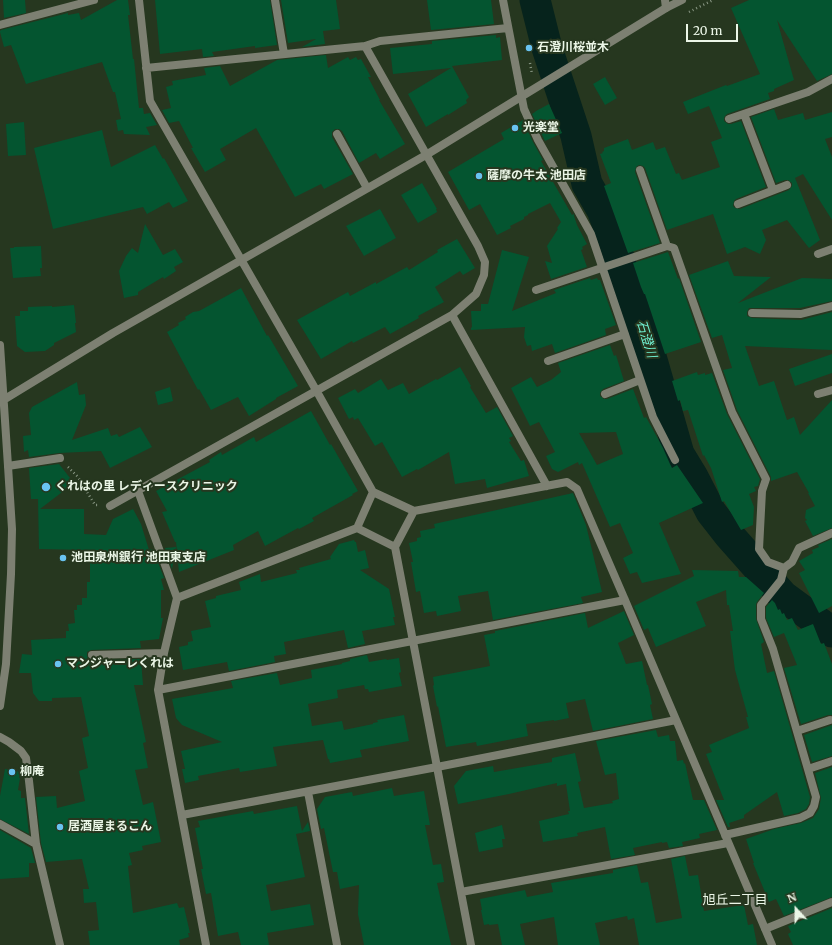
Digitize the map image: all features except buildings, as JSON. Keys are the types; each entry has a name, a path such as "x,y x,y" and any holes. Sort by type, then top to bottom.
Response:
{"street":[{"path":"0,26 94,0"},
{"path":"139,0 150,102 316,390 372,492 414,511 567,482 577,489 772,945"},
{"path":"275,0 284,54"},
{"path":"503,0 524,109 538,140 591,234 653,417 675,460"},
{"path":"2,401 107,336 426,155 583,59 665,4 682,0"},
{"path":"146,68 365,46 380,41 508,28"},
{"path":"110,506 452,315 476,294 484,274 485,262 478,246 365,46"},
{"path":"729,120 808,92 832,79"},
{"path":"744,114 772,190"},
{"path":"337,134 367,188"},
{"path":"640,170 667,246"},
{"path":"738,204 787,185"},
{"path":"536,290 667,246 674,248 732,412 766,479 762,491 759,549 768,562 784,568"},
{"path":"818,254 832,249"},
{"path":"752,313 801,314 832,306"},
{"path":"452,315 547,486"},
{"path":"548,361 625,334"},
{"path":"0,345 2,401 12,529 6,664 0,706"},
{"path":"604,394 640,380"},
{"path":"818,394 832,390"},
{"path":"8,466 60,458"},
{"path":"138,491 177,598 164,653 158,690 206,945"},
{"path":"177,598 357,528 372,492"},
{"path":"414,511 395,547 471,945"},
{"path":"357,528 395,547"},
{"path":"725,835 800,818 810,813 814,806 816,796 773,649 761,619 761,605 781,580 784,568 792,562 799,548 832,533"},
{"path":"158,690 625,600"},
{"path":"92,655 164,653"},
{"path":"182,815 308,792 676,720"},
{"path":"797,730 830,720"},
{"path":"0,737 21,751 26,758 36,844 60,945"},
{"path":"808,769 832,761"},
{"path":"308,792 337,945"},
{"path":"0,824 36,844"},
{"path":"461,892 728,843"},
{"path":"765,929 832,902"}],"path":[{"path":"60,458 78,477 95,504 110,506"}],"waterway":[{"name":"石澄川","path":"535,0 547,48 576,136 587,184 602,210 614,241 648,346 679,454 711,512 729,535 783,596 832,632"}],"place":[{"name":"石澄川桜並木","path":"529,48"},
{"name":"光楽堂","path":"515,128"},
{"name":"薩摩の牛太 池田店","path":"479,176"},
{"name":"くれはの里 レディースクリニック","path":"46,487"},
{"name":"池田泉州銀行 池田東支店","path":"63,558"},
{"name":"マンジャーレくれは","path":"58,664"},
{"name":"柳庵","path":"12,772"},
{"name":"居酒屋まるこん","path":"60,827"}],"district":[{"name":"旭丘二丁目","path":"735,900"}]}
